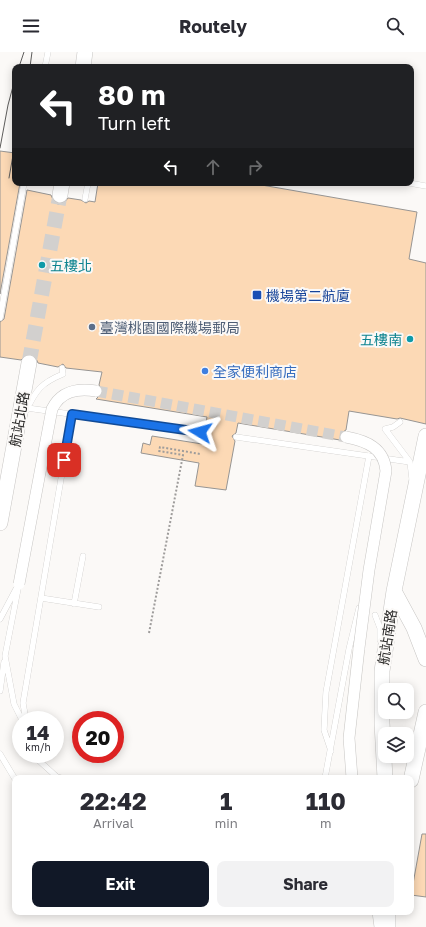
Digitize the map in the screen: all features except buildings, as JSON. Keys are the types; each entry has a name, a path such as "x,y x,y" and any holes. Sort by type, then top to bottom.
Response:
{"street":[{"path":"83,64 85,52"},
{"name":"航站北路","path":"0,523 29,363"},
{"path":"19,584 52,409 56,401 64,394 86,389 96,391"},
{"name":"航站南路","path":"385,775 382,723 382,671 394,591 426,436"},
{"path":"346,438 364,441 373,446 381,454 386,464 369,570 354,648 349,738 352,775"},
{"name":"航站南路","path":"394,591 414,628 426,659"},
{"path":"412,775 426,712"},
{"path":"378,915 380,927"},
{"path":"388,915 388,927"}],"lane":[{"path":"46,64 48,52"},
{"path":"414,184 426,186"},
{"path":"0,318 23,186"},
{"path":"85,198 87,186"},
{"path":"18,429 35,391 62,371"},
{"path":"27,408 200,432"},
{"path":"24,711 23,703 72,414"},
{"path":"400,422 393,427 385,429 410,462 414,497"},
{"path":"236,437 410,462"},
{"path":"331,751 324,730 326,692 369,456"},
{"path":"74,604 83,556"},
{"path":"0,619 19,584"},
{"path":"0,691 19,584"},
{"path":"41,598 99,608"},
{"path":"375,615 380,628 382,671"},
{"path":"326,775 354,648"},
{"path":"5,656 14,704 18,711"},
{"path":"0,754 12,775"},
{"path":"42,763 55,775"}],"path":[{"path":"149,632 183,455 159,451 160,447 200,454"}],"tunnel":[{"path":"29,363 60,195"},
{"path":"96,391 346,437"}],"tram line":[{"path":"20,64 24,52"},
{"path":"30,64 32,52"},
{"path":"0,148 12,90"},
{"path":"9,178 12,161"}],"place":[{"name":"五樓北","path":"42,265"},
{"name":"機場第二航廈","path":"257,295"},
{"name":"臺灣桃園國際機場郵局","path":"92,327"},
{"name":"五樓南","path":"410,339"},
{"name":"全家便利商店","path":"205,371"}],"route":[{"path":"64,460 72,414 200,432"}]}
